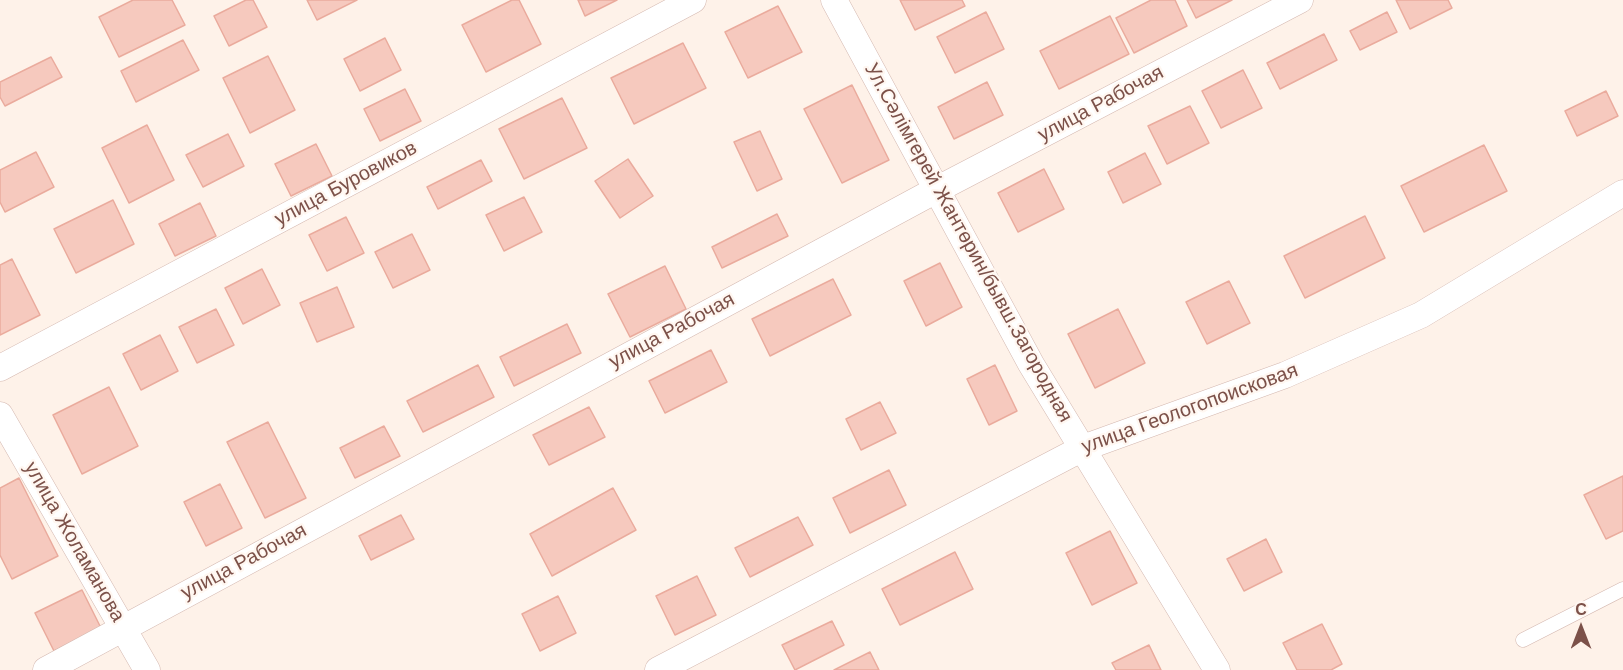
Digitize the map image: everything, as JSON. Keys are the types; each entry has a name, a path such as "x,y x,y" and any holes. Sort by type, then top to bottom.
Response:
{"street":[{"name":"улица Буровиков","path":"0,368 693,0"},
{"name":"Ул.Сәлімгерей Жантөрин/бывш.Загородная","path":"834,0 1031,364 1217,670"},
{"name":"улица Рабочая","path":"46,670 938,189 1300,0"},
{"name":"улица Геологопоисковая","path":"658,670 1083,448 1286,375 1421,315 1623,193"},
{"name":"улица Жоламанова","path":"0,415 147,670"}],"lane":[{"path":"1523,640 1623,589"}],"building":[{"path":"133,0 172,0 185,25 119,57 99,17"},
{"path":"246,0 253,0 267,27 229,46 214,16"},
{"path":"307,0 357,0 317,20"},
{"path":"512,0 519,0 541,44 486,72 462,25"},
{"path":"578,0 617,0 585,16"},
{"path":"900,0 962,0 965,6 915,30"},
{"path":"1151,0 1175,0 1187,26 1134,53 1116,18"},
{"path":"1187,0 1232,0 1196,18"},
{"path":"1396,0 1448,0 1452,8 1410,29"},
{"path":"778,6 802,52 748,78 725,32"},
{"path":"986,12 1004,49 955,73 937,37"},
{"path":"1387,12 1397,32 1360,50 1350,31"},
{"path":"1110,16 1129,54 1059,89 1040,51"},
{"path":"1324,34 1337,60 1280,89 1267,63"},
{"path":"385,38 401,70 360,91 344,59"},
{"path":"183,40 199,70 136,102 121,71"},
{"path":"683,43 706,88 634,124 611,78"},
{"path":"268,56 295,110 250,133 223,78"},
{"path":"51,57 62,77 5,106 0,97 0,82"},
{"path":"1243,70 1262,108 1221,128 1202,91"},
{"path":"987,82 1003,115 954,139 938,107"},
{"path":"852,85 889,160 842,183 804,109"},
{"path":"405,89 421,121 380,141 364,109"},
{"path":"1606,91 1618,116 1577,136 1565,111"},
{"path":"562,98 587,148 524,179 499,129"},
{"path":"1190,106 1209,143 1167,164 1148,126"},
{"path":"147,125 174,180 129,203 102,148"},
{"path":"760,131 782,179 757,191 734,142"},
{"path":"228,134 244,166 203,187 186,155"},
{"path":"316,144 332,176 291,196 275,164"},
{"path":"1484,145 1507,191 1424,232 1401,186"},
{"path":"36,152 54,187 5,212 0,202 0,170"},
{"path":"1145,153 1161,184 1123,203 1108,172"},
{"path":"628,159 653,196 620,218 595,181"},
{"path":"481,160 492,181 438,209 427,187"},
{"path":"1044,169 1064,209 1018,232 998,193"},
{"path":"524,197 542,232 504,251 486,215"},
{"path":"113,200 134,244 76,273 54,229"},
{"path":"200,203 216,236 175,256 159,224"},
{"path":"777,214 788,236 722,268 712,247"},
{"path":"1365,216 1385,258 1305,298 1284,256"},
{"path":"346,217 364,253 327,271 309,235"},
{"path":"412,234 430,270 393,288 375,252"},
{"path":"12,259 40,315 0,335 0,265"},
{"path":"940,263 962,307 926,326 904,281"},
{"path":"665,266 686,309 630,337 608,294"},
{"path":"262,269 280,305 243,324 225,288"},
{"path":"833,279 851,315 770,356 752,319"},
{"path":"1229,281 1250,323 1207,344 1186,302"},
{"path":"337,287 354,327 317,342 300,303"},
{"path":"216,309 234,345 197,363 179,327"},
{"path":"1118,309 1145,363 1095,388 1068,334"},
{"path":"567,324 581,353 514,386 500,357"},
{"path":"160,335 178,371 141,390 123,354"},
{"path":"711,350 727,382 665,413 649,381"},
{"path":"478,365 494,397 423,432 407,401"},
{"path":"995,365 1017,411 989,425 967,379"},
{"path":"109,387 138,446 82,474 53,415"},
{"path":"880,402 896,433 861,450 846,419"},
{"path":"589,407 605,437 549,465 533,435"},
{"path":"268,422 306,498 265,518 227,442"},
{"path":"384,426 400,456 355,478 340,448"},
{"path":"889,470 906,505 850,533 833,498"},
{"path":"1623,476 1623,531 1606,539 1584,495"},
{"path":"19,478 58,556 12,579 0,555 0,488"},
{"path":"220,484 242,528 206,546 184,502"},
{"path":"613,488 636,530 552,576 530,534"},
{"path":"401,515 414,539 371,560 359,536"},
{"path":"798,517 813,545 750,577 735,548"},
{"path":"1110,531 1137,583 1092,605 1066,553"},
{"path":"1266,539 1282,572 1244,591 1227,559"},
{"path":"955,552 973,589 900,625 882,589"},
{"path":"697,576 716,615 675,635 656,596"},
{"path":"82,590 101,628 54,651 35,613"},
{"path":"558,596 576,633 540,651 522,614"},
{"path":"832,621 844,645 795,670 782,645"},
{"path":"1322,624 1342,664 1331,670 1297,670 1283,643"},
{"path":"1149,645 1161,670 1116,670 1112,663"},
{"path":"870,652 879,670 834,670"}]}
